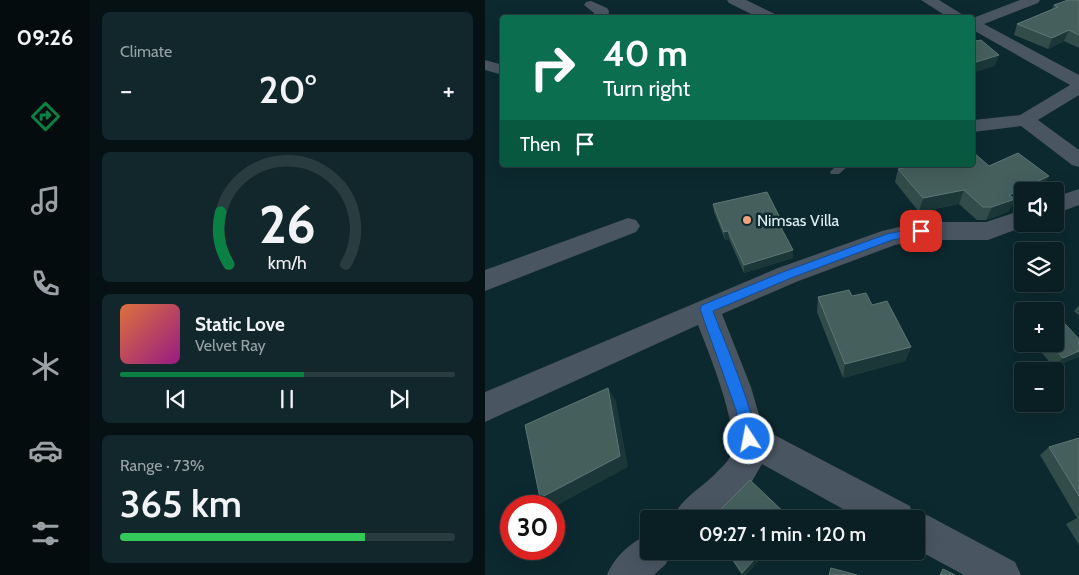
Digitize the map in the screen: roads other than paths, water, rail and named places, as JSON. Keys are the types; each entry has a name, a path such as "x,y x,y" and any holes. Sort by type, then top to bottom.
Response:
{"street":[{"path":"734,0 766,15"},
{"path":"928,0 956,15"},
{"path":"975,22 1033,0"},
{"path":"975,24 1079,82"},
{"path":"485,65 500,69"},
{"path":"975,126 1025,120 1079,87"},
{"path":"1025,120 1079,160"},
{"path":"1064,203 1079,198"},
{"path":"485,407 787,275 891,237 921,231 988,231 1014,221"},
{"path":"485,281 628,226"},
{"path":"700,510 734,480 747,460 749,439 743,410 706,309"},
{"path":"749,439 880,510"},
{"path":"925,534 1002,575"},
{"path":"626,575 643,560"}],"lane":[{"path":"835,172 841,167"}],"place":[{"name":"Nimsas Villa","path":"747,220"}]}
